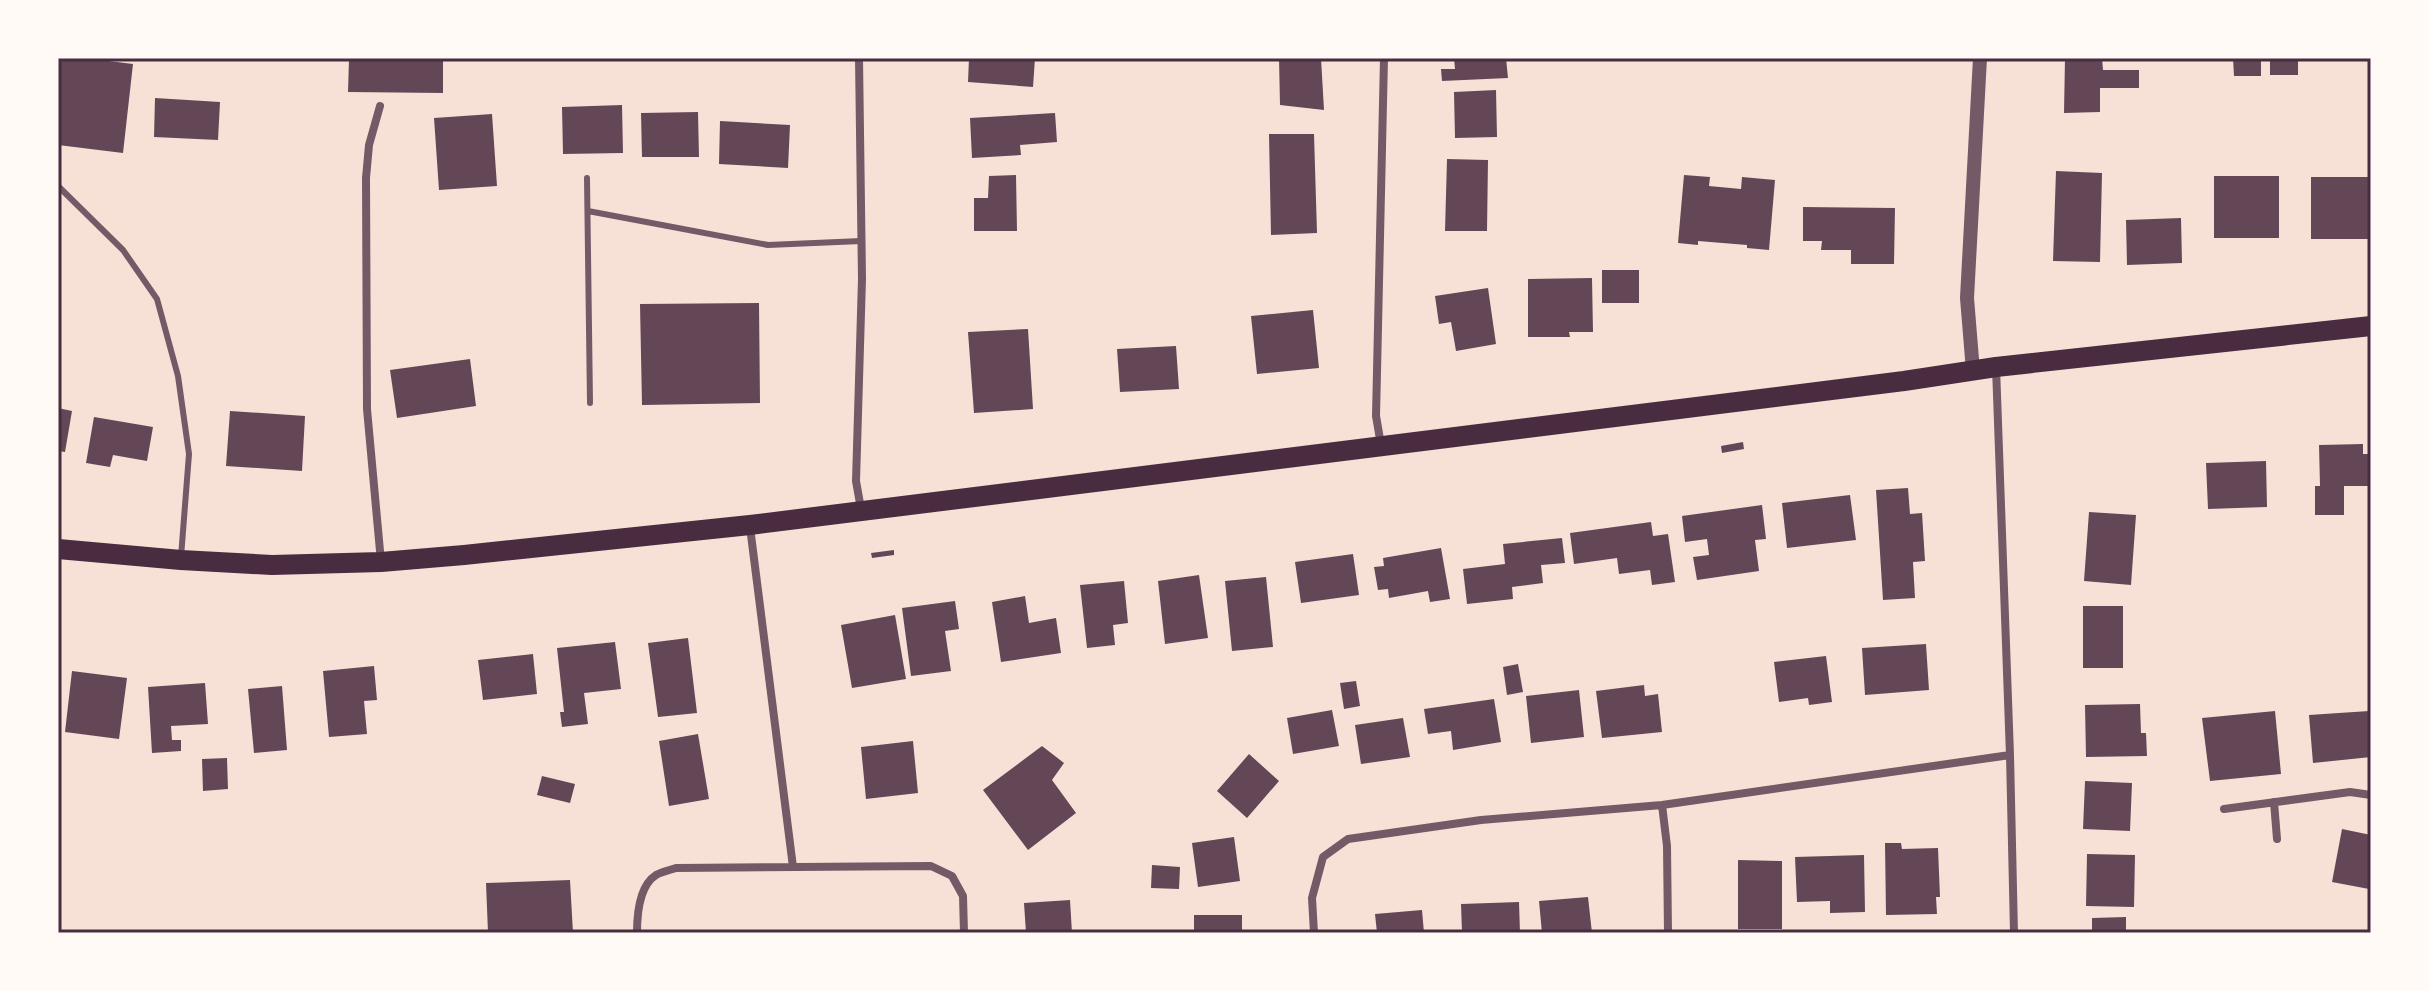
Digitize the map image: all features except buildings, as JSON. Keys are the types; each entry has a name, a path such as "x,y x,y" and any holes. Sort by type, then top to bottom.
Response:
{"main road":[{"path":"58,549 272,565 381,562 750,525 1996,367 2371,326"}],"street":[{"path":"859,58 862,279 856,481 861,510"},
{"path":"1381,447 1376,416 1384,58"},
{"path":"1973,371 1967,298 1980,58"},
{"path":"380,106 369,145 366,224 367,409 381,562"},
{"path":"1996,367 2014,933"},
{"path":"750,525 793,867"},
{"path":"1314,933 1312,898 1323,857 1348,839 1481,820 1662,805 2010,755"},
{"path":"2224,809 2350,792 2371,795"},
{"path":"2274,802 2277,839"},
{"path":"1662,805 1667,846 1668,933"},
{"path":"637,933 644,891 654,876 676,868 931,866 952,876 963,896 964,933"}],"lane":[{"path":"587,178 590,403"},
{"path":"58,186 123,250 157,299 178,376 189,454 181,560"},
{"path":"588,211 768,245 861,241"}]}
